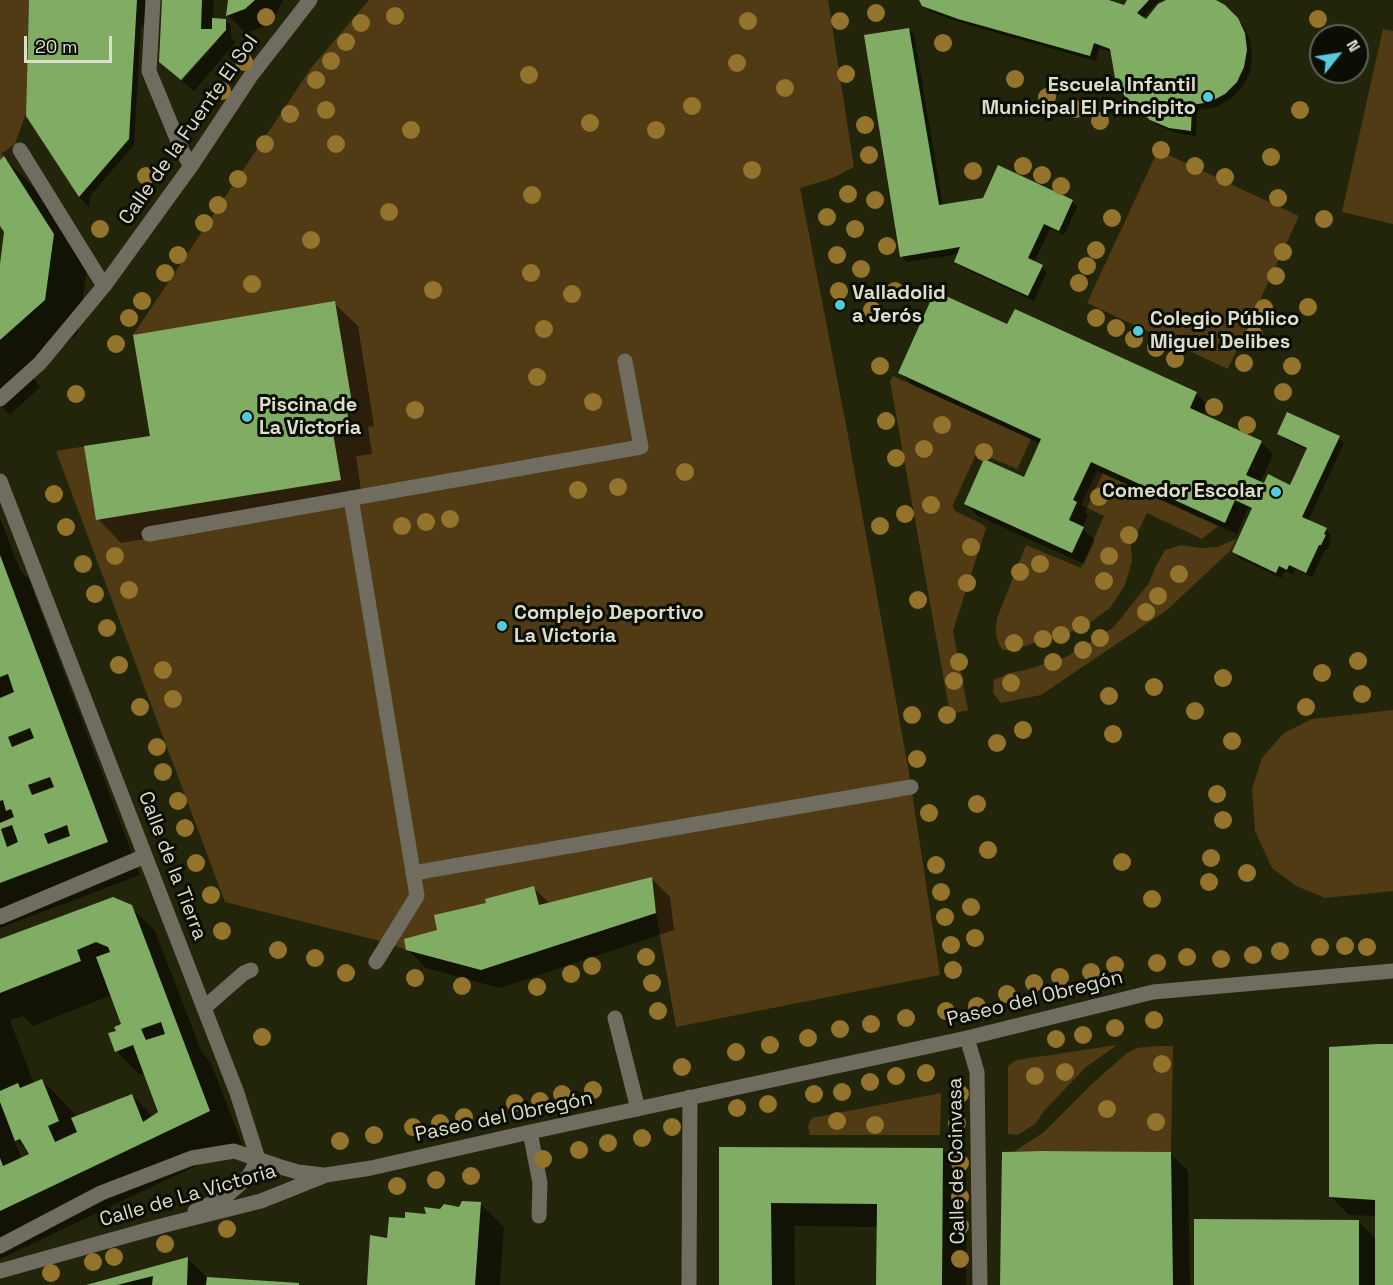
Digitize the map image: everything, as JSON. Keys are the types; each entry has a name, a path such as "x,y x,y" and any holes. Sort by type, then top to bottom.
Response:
{"street":[{"path":"153,0 149,71 182,152 191,166"},
{"name":"Calle de la Fuente El Sol","path":"0,399 40,363 104,286 191,166 250,76 310,0"},
{"path":"20,150 104,286"},
{"path":"149,534 641,447 626,361"},
{"name":"Calle de la Tierra","path":"0,481 237,1093 258,1159"},
{"path":"351,498 417,896 376,962"},
{"path":"413,873 911,787"},
{"path":"0,917 145,856"},
{"path":"204,1008 244,973 251,970"},
{"name":"Paseo del Obregón","path":"326,1175 371,1168 967,1038 1153,992 1393,971"},
{"path":"615,1018 638,1109"},
{"name":"Calle de Coinvasa","path":"967,1038 977,1072 980,1285"},
{"path":"689,1285 690,1097"},
{"path":"530,1132 540,1183 539,1216"},
{"name":"Calle de La Victoria","path":"0,1246 101,1193 192,1158 234,1151 298,1172 326,1175"},
{"path":"165,1225 225,1197 249,1176 258,1159"},
{"name":"Calle de La Victoria","path":"0,1271 165,1225 261,1202 326,1175"}],"shaded area":[{"path":"0,0 29,0 26,113 15,144 1,154 4,156 0,160"},
{"name":"Complejo Deportivo La Victoria","path":"369,0 828,0 854,167 833,178 800,188 847,430 909,773 940,975 676,1027 656,913 481,970 388,943 225,902 56,451 150,436 133,335 311,68"},
{"path":"1383,29 1393,31 1393,224 1342,212"},
{"path":"1158,150 1299,216 1228,369 1087,303"},
{"path":"893,376 1031,439 1017,469 977,452 953,505 954,510 986,528 953,631 968,710 950,714 890,381"},
{"path":"1097,471 1218,526 1202,539 1147,513 1131,546 1132,561 1125,585 1110,608 1074,631 1012,650 1003,650 996,635 997,618 1026,545 1081,568 1104,516 1081,505"},
{"path":"1236,539 1230,551 1167,610 1041,695 1001,703 993,693 994,680 1009,673 1066,657 1113,628 1149,583 1165,550 1181,545 1200,548 1217,547"},
{"path":"1393,710 1393,891 1325,898 1296,886 1272,868 1255,831 1252,789 1262,758 1284,733 1312,719"},
{"path":"1117,1045 1086,1067 1044,1111 1035,1124 1018,1135 1008,1134 1008,1066 1017,1060"},
{"path":"1173,1046 1171,1152 1015,1151 1044,1132 1127,1053 1137,1048"},
{"path":"941,1093 940,1135 810,1135 808,1126 812,1118"}],"building":[{"path":"29,0 137,0 129,139 79,197 26,116"},
{"path":"162,0 202,0 201,29 212,29 212,18 226,19 226,30 181,80 159,62"},
{"path":"228,0 255,0 245,9 226,16"},
{"path":"919,0 1109,0 1124,5 1127,0 1149,0 1137,13 1146,19 1158,4 1166,0 1216,0 1225,5 1238,18 1245,33 1247,50 1244,67 1237,82 1225,94 1210,102 1192,105 1191,131 1169,128 1150,120 1124,95 1115,78 1110,49 1094,43 1090,56 958,19 922,6"},
{"path":"909,28 939,205 983,198 998,165 1073,200 1059,231 1044,224 1028,258 1043,265 1028,296 954,262 960,247 900,257 864,35"},
{"path":"4,156 54,234 45,300 0,340 0,264 4,232 0,226 0,160"},
{"path":"935,291 1007,324 1015,309 1197,392 1190,408 1262,441 1246,475 1264,483 1268,474 1290,485 1307,448 1277,434 1287,412 1340,436 1302,517 1327,528 1324,534 1326,535 1306,573 1289,565 1287,570 1279,566 1276,573 1232,552 1252,508 1235,500 1225,523 1091,462 1073,500 1077,502 1069,520 1084,527 1072,553 964,504 984,459 1024,477 1041,439 898,373"},
{"name":"Piscina de La Victoria","path":"335,301 352,403 346,404 350,431 333,433 341,480 96,520 84,446 150,436 133,335"},
{"path":"0,555 108,842 0,883 0,823 14,817 11,809 6,811 3,800 0,801 0,698 14,692 8,674 0,677","holes":["30,728 34,738 12,747 8,737","50,777 54,787 32,795 28,785","12,825 18,842 7,847 1,829","67,825 70,836 48,844 44,834"]},
{"path":"652,877 656,913 481,970 406,950 404,939 437,930 434,915 486,903 485,899 534,886 539,905"},
{"path":"113,897 132,905 210,1111 0,1211 0,1158 3,1166 29,1154 20,1139 15,1141 0,1102 0,1091 18,1083 20,1088 42,1079 59,1121 48,1126 55,1142 77,1132 71,1118 132,1094 143,1122 158,1112 133,1045 115,1052 108,1033 116,1031 114,1027 121,1024 96,957 110,952 108,947 96,942 77,950 81,961 0,993 0,939","holes":["161,1022 165,1034 146,1040 141,1029"]},
{"path":"1393,1044 1393,1285 1375,1285 1375,1200 1329,1197 1329,1047"},
{"path":"719,1147 943,1148 942,1285 876,1285 877,1204 771,1203 772,1285 719,1285"},
{"path":"1002,1152 1171,1152 1173,1285 1000,1285"},
{"path":"462,1201 481,1202 475,1285 367,1285 370,1235 387,1238 389,1217 405,1218 405,1212 426,1214 424,1207 440,1209 444,1204 459,1207"},
{"path":"1194,1219 1359,1220 1359,1285 1194,1285"},
{"path":"188,1257 187,1285 152,1285 153,1276 117,1285 86,1285"},
{"path":"207,1277 299,1283 299,1285 206,1285"}],"place":[{"name":"Escuela Infantil Municipal El Principito","path":"1208,97"},
{"name":"Valladolid a Jerós","path":"840,305"},
{"name":"Colegio Público Miguel Delibes","path":"1138,331"},
{"name":"Piscina de La Victoria","path":"247,417"},
{"name":"Comedor Escolar","path":"1276,492"},
{"name":"Complejo Deportivo La Victoria","path":"502,626"}]}
